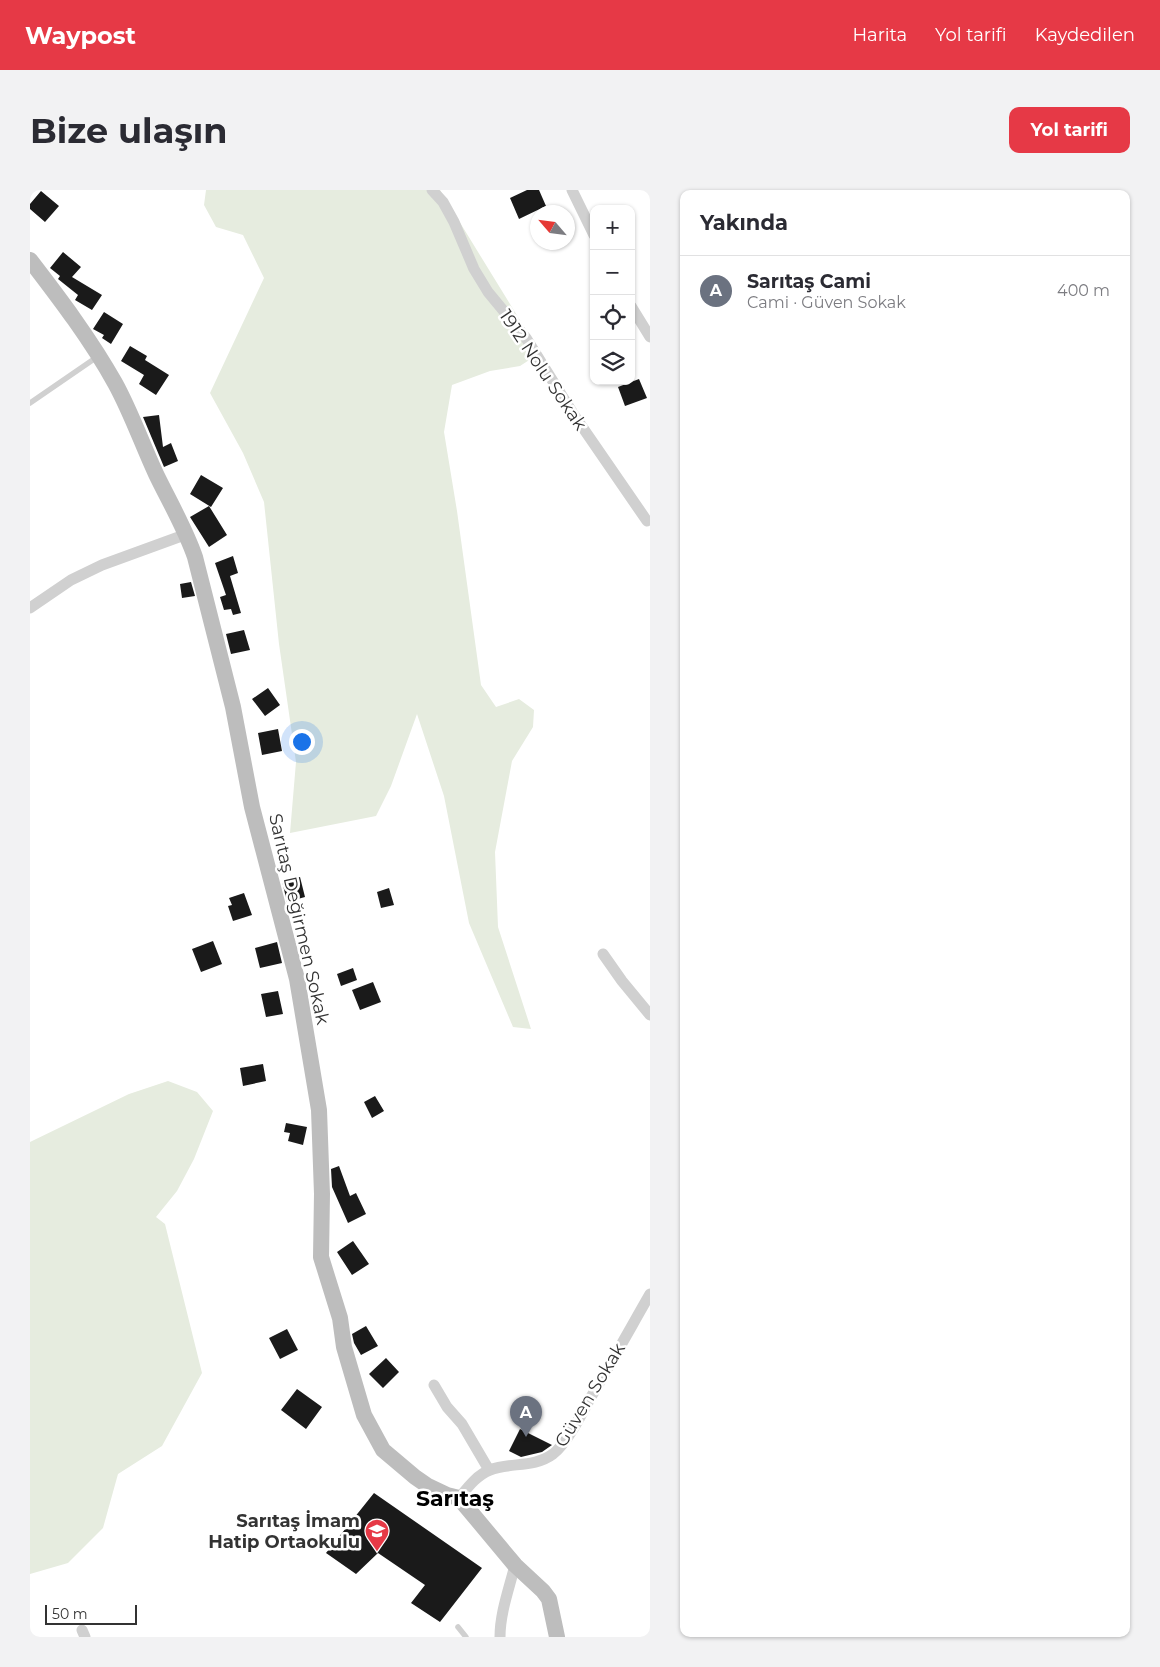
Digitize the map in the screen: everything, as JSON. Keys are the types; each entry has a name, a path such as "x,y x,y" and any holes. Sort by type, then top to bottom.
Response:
{"street":[{"name":"1912 Nolu Sokak","path":"432,190 443,202 454,222 474,269 488,292 526,338 572,412 648,521"},
{"path":"572,190 590,227"},
{"name":"Sarıtaş Değirmen Sokak","path":"30,260 99,356 116,385 175,514 187,534 195,557 233,707 252,807 297,979 318,1110 322,1194 321,1257 340,1318 344,1348 364,1415 383,1450 428,1486 447,1495 459,1498"},
{"path":"635,313 650,338"},
{"path":"30,608 71,580 102,565 187,534"},
{"path":"603,954 650,1015"},
{"name":"Güven Sokak","path":"459,1498 475,1480 489,1470 544,1460 555,1453 572,1430 650,1294"},
{"path":"434,1385 447,1407 462,1424 489,1470"},
{"path":"459,1498 515,1566 543,1591 549,1599 557,1637"},
{"path":"500,1637 500,1627 515,1566"}],"lane":[{"path":"30,403 99,356"},
{"path":"458,1627 466,1637"}],"shaded area":[{"path":"206,190 440,190 540,353 520,366 490,371 452,385 444,432 481,685 496,707 519,699 534,710 533,727 512,761 495,852 498,927 531,1029 513,1027 469,923 444,796 417,714 391,786 376,816 290,833 296,762 279,644 264,502 243,453 210,393 264,278 243,235 216,227 204,205"},
{"path":"168,1081 197,1092 213,1111 194,1159 177,1191 156,1217 165,1224 202,1373 162,1446 118,1474 103,1528 68,1563 30,1574 30,1142 129,1094"}],"building":[{"path":"527,190 539,190 546,205 530,205 530,214 519,219 510,198"},
{"path":"41,191 59,206 45,222 30,209 30,204"},
{"path":"63,252 81,267 72,277 102,295 92,310 75,300 78,295 58,279 60,276 50,268"},
{"path":"104,312 123,324 111,344 102,338 104,335 93,329"},
{"path":"130,346 147,356 145,360 169,375 156,395 139,384 144,375 121,361"},
{"path":"639,379 647,398 625,406 618,387 635,385 635,381"},
{"path":"159,415 163,447 171,443 178,461 164,467 143,417"},
{"path":"201,475 223,488 211,507 190,494"},
{"path":"209,506 227,535 209,547 190,517"},
{"path":"233,556 238,573 230,576 241,613 233,615 231,609 224,610 220,597 226,595 215,563"},
{"path":"191,582 195,596 182,598 180,584"},
{"path":"244,630 250,650 231,654 226,634"},
{"path":"268,688 280,705 265,716 252,699"},
{"path":"278,729 282,751 262,755 258,733"},
{"path":"300,877 305,897 287,902 282,881"},
{"path":"389,888 394,905 381,908 377,892"},
{"path":"244,893 252,915 233,921 228,906 232,905 229,898"},
{"path":"213,941 222,964 201,972 192,949"},
{"path":"277,942 282,963 260,968 255,948"},
{"path":"353,968 357,980 341,986 337,974"},
{"path":"373,982 381,1002 360,1010 352,990"},
{"path":"278,991 283,1014 266,1017 261,994"},
{"path":"263,1064 266,1081 243,1086 240,1068"},
{"path":"375,1096 384,1111 372,1118 364,1102"},
{"path":"286,1123 307,1127 303,1145 288,1141 290,1133 284,1132"},
{"path":"339,1166 350,1196 356,1193 366,1214 348,1223 332,1187 331,1169"},
{"path":"353,1241 369,1264 352,1275 337,1252"},
{"path":"366,1326 378,1346 361,1355 354,1343 352,1334"},
{"path":"287,1329 298,1350 280,1359 269,1338"},
{"path":"386,1358 399,1372 383,1388 369,1374"},
{"path":"297,1389 322,1407 306,1429 281,1410"},
{"path":"520,1429 552,1445 542,1452 521,1457 509,1451"},
{"path":"374,1493 482,1568 440,1622 411,1603 425,1585 378,1553 356,1574 326,1553"}],"place":[{"name":"Sarıtaş Cami","path":"526,1437"},
{"name":"Sarıtaş İmam Hatip Ortaokulu","path":"377,1552"}],"district":[{"name":"Sarıtaş","path":"455,1498"}]}
